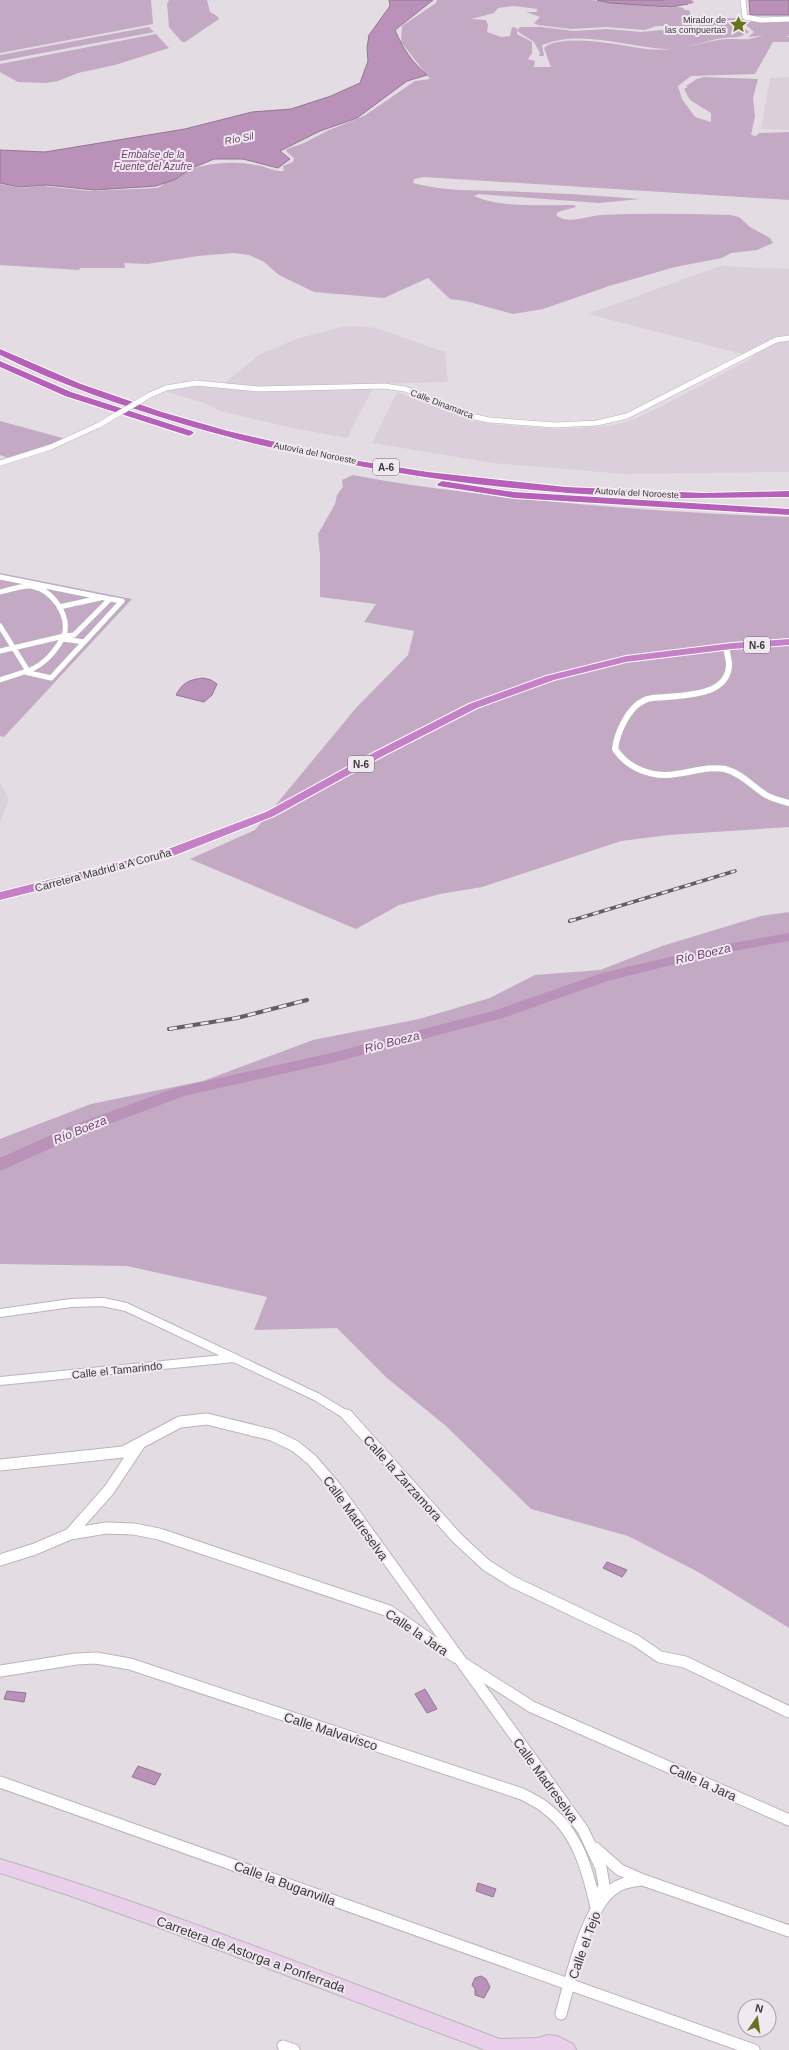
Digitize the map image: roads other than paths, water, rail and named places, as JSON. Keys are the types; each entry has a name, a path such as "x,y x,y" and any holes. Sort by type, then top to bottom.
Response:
{"highway":[{"name":"Autovía del Noroeste","path":"0,352 51,376 101,395 182,421 242,438 370,464 454,477 593,491 705,496 787,494"},
{"name":"Autovía del Noroeste","path":"0,364 68,394 170,428 246,448 318,463 436,483 586,499 670,503 789,502"},
{"path":"436,483 470,489 557,498 789,512"},
{"name":"Carretera Madrid a A Coruña","path":"0,896 37,888 164,855 270,814 379,754 473,706 550,678 626,659 726,647 789,642"}],"main road":[{"name":"Carretera de Astorga a Ponferrada","path":"0,1866 68,1887 163,1921 503,2049 535,2048 548,2043 557,2044 567,2050"}],"street":[{"path":"743,0 745,17 758,19 789,19"},
{"name":"Calle Dinamarca","path":"0,463 73,439 150,395 166,388 196,383 258,389 394,387 404,389 471,416 489,420 555,425 597,424 626,416 776,340 789,338"},
{"path":"0,577 31,585 122,601 51,678 27,672 0,626"},
{"path":"0,592 31,585 46,593 59,607 65,617 67,627 63,637 50,657 37,668 0,680"},
{"path":"59,607 103,597"},
{"path":"0,651 74,635 110,599"},
{"path":"63,637 84,642"},
{"path":"726,647 728,655 728,674 723,682 707,692 645,700 638,705 618,735 615,749 623,761 632,766 658,774 671,775 705,768 732,771 772,799 789,803"},
{"name":"Calle la Zarzamora","path":"0,1312 71,1303 103,1302 126,1307 316,1397 348,1416 457,1538 486,1565 514,1582 635,1640 660,1657 685,1662 789,1712"},
{"name":"Calle el Tamarindo","path":"0,1381 234,1358"},
{"name":"Calle Madreselva","path":"0,1465 123,1452 180,1422 207,1419 272,1435 295,1446 312,1460 336,1488 583,1830 601,1868 604,1885 596,1908"},
{"path":"70,1534 109,1490 140,1444"},
{"name":"Calle la Jara","path":"0,1560 35,1549 70,1534 106,1528 134,1529 159,1534 389,1611 460,1661 532,1707 789,1820"},
{"name":"Calle Malvavisco","path":"0,1671 76,1658 96,1658 130,1664 522,1794 549,1810 564,1826 577,1848 585,1867 596,1908"},
{"name":"Calle la Buganvilla","path":"0,1782 754,2050"},
{"name":"Calle Madreselva","path":"591,1845 620,1870 643,1880 789,1931"},
{"name":"Calle el Tejo","path":"561,2014 569,1984 596,1908 612,1889 631,1881 643,1880"}],"water":[{"name":"Embalse de la Fuente del Azufre","path":"389,0 433,0 395,30 408,55 427,75 407,81 357,118 320,131 280,151 290,159 278,168 243,159 214,159 190,169 176,179 156,186 94,190 47,185 19,187 0,183 0,150 45,152 185,129 252,112 291,109 331,96 360,83 368,61 367,48 369,35 390,6"},
{"path":"597,0 689,0 688,4 670,7 610,3"},
{"path":"749,0 789,0 789,15 750,15"},
{"path":"203,678 211,680 217,684 212,695 204,702 176,695 181,687 187,682"},
{"path":"607,1562 627,1570 622,1577 603,1568"},
{"path":"425,1689 437,1709 427,1713 415,1694"},
{"path":"7,1691 26,1693 24,1702 4,1699"},
{"path":"138,1766 161,1774 155,1785 132,1777"},
{"path":"478,1883 496,1889 493,1897 476,1891"},
{"path":"481,1976 486,1979 490,1987 484,1998 475,1995 475,1989 472,1985 475,1978"}],"waterway":[{"name":"Río Sil","path":"666,0 691,2"},
{"name":"Río Boeza","path":"0,1165 77,1130 180,1092 331,1058 498,1015 602,978 716,950 789,937"}],"railway":[{"path":"572,920 570,921 735,871"},
{"path":"169,1029 237,1018 307,1000"}],"place":[{"name":"Mirador de las compuertas","path":"739,25"}]}
